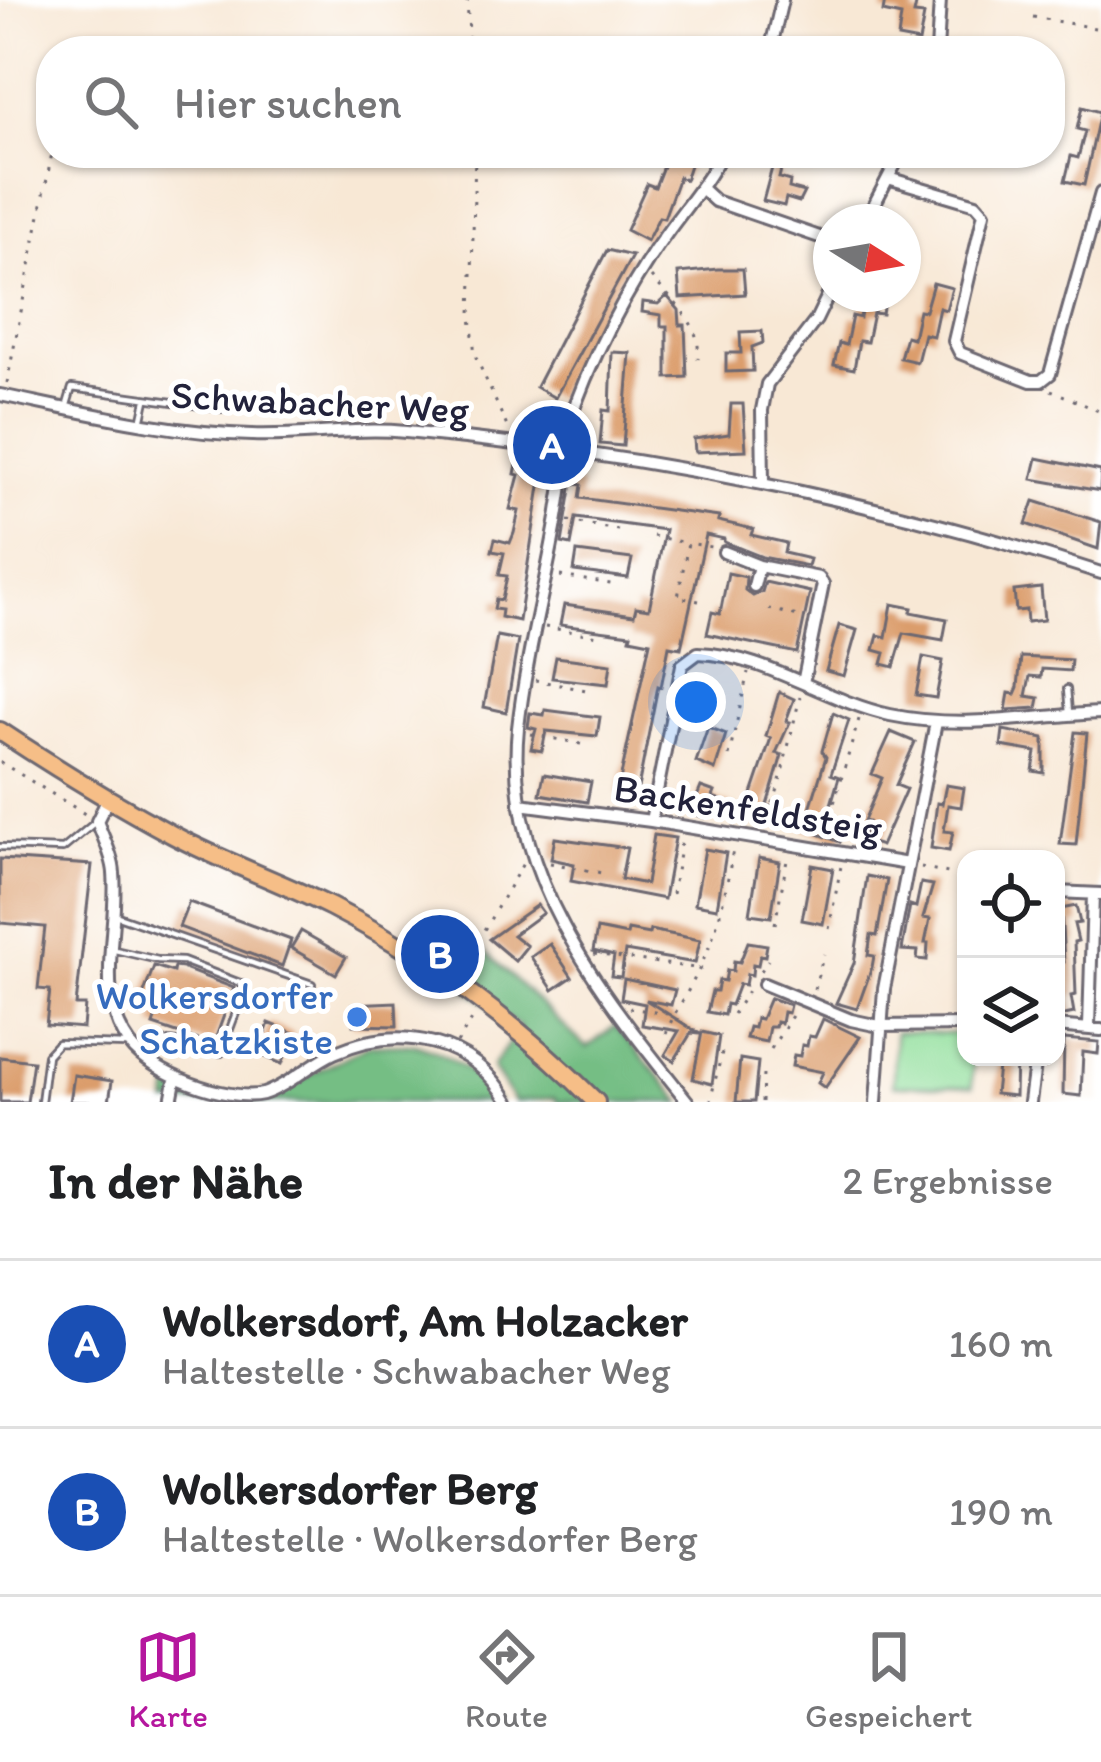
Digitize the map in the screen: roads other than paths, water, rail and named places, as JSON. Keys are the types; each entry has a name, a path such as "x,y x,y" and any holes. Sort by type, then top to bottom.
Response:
{"main road":[{"path":"0,731 108,799 229,863 333,908 453,982 546,1052 596,1102"}],"street":[{"path":"774,36 782,0"},
{"path":"938,36 940,0"},
{"path":"688,1102 610,1006 575,951 534,854 520,804 518,731 567,429 582,383 644,270 714,168"},
{"path":"875,204 894,168"},
{"path":"889,178 976,204 984,213 954,341 960,353 1031,381 1050,374 1101,193"},
{"path":"703,190 715,201 813,235"},
{"path":"763,482 761,410 767,384 820,312"},
{"name":"Schwabacher Weg","path":"2,396 141,423 254,436 399,431 516,443 763,482 1101,573"},
{"path":"717,549 758,566 819,578 823,584 803,683"},
{"path":"754,586 758,566"},
{"path":"651,821 682,665 698,653 750,664 888,715 936,722 1032,720 1101,712"},
{"path":"876,1102 879,1026 936,722"},
{"path":"108,799 97,821 114,868 111,1001 136,1050 176,1080 236,1096 261,1096 331,1054 365,1040 429,1038 454,1048 496,1080 509,1102"},
{"name":"Backenfeldsteig","path":"520,804 908,864"},
{"path":"1065,892 1097,894 1095,1028 1065,1026"},
{"path":"764,984 851,1020 879,1026 957,1025"},
{"path":"1030,1102 1035,1066"},
{"path":"171,1102 176,1080"}],"lane":[{"path":"66,408 72,388 223,409"},
{"path":"141,423 146,400"},
{"path":"1067,689 1070,715"},
{"path":"0,847 63,849 97,821"},
{"path":"115,915 312,984"},
{"path":"40,1102 47,1055 58,1043 136,1050 168,1040 221,1053 245,989 240,982 183,961 111,949"}],"place":[{"name":"Wolkersdorf, Am Holzacker","path":"552,445"},
{"name":"Wolkersdorfer Berg","path":"440,954"},
{"name":"Wolkersdorfer Schatzkiste","path":"357,1017"}]}
